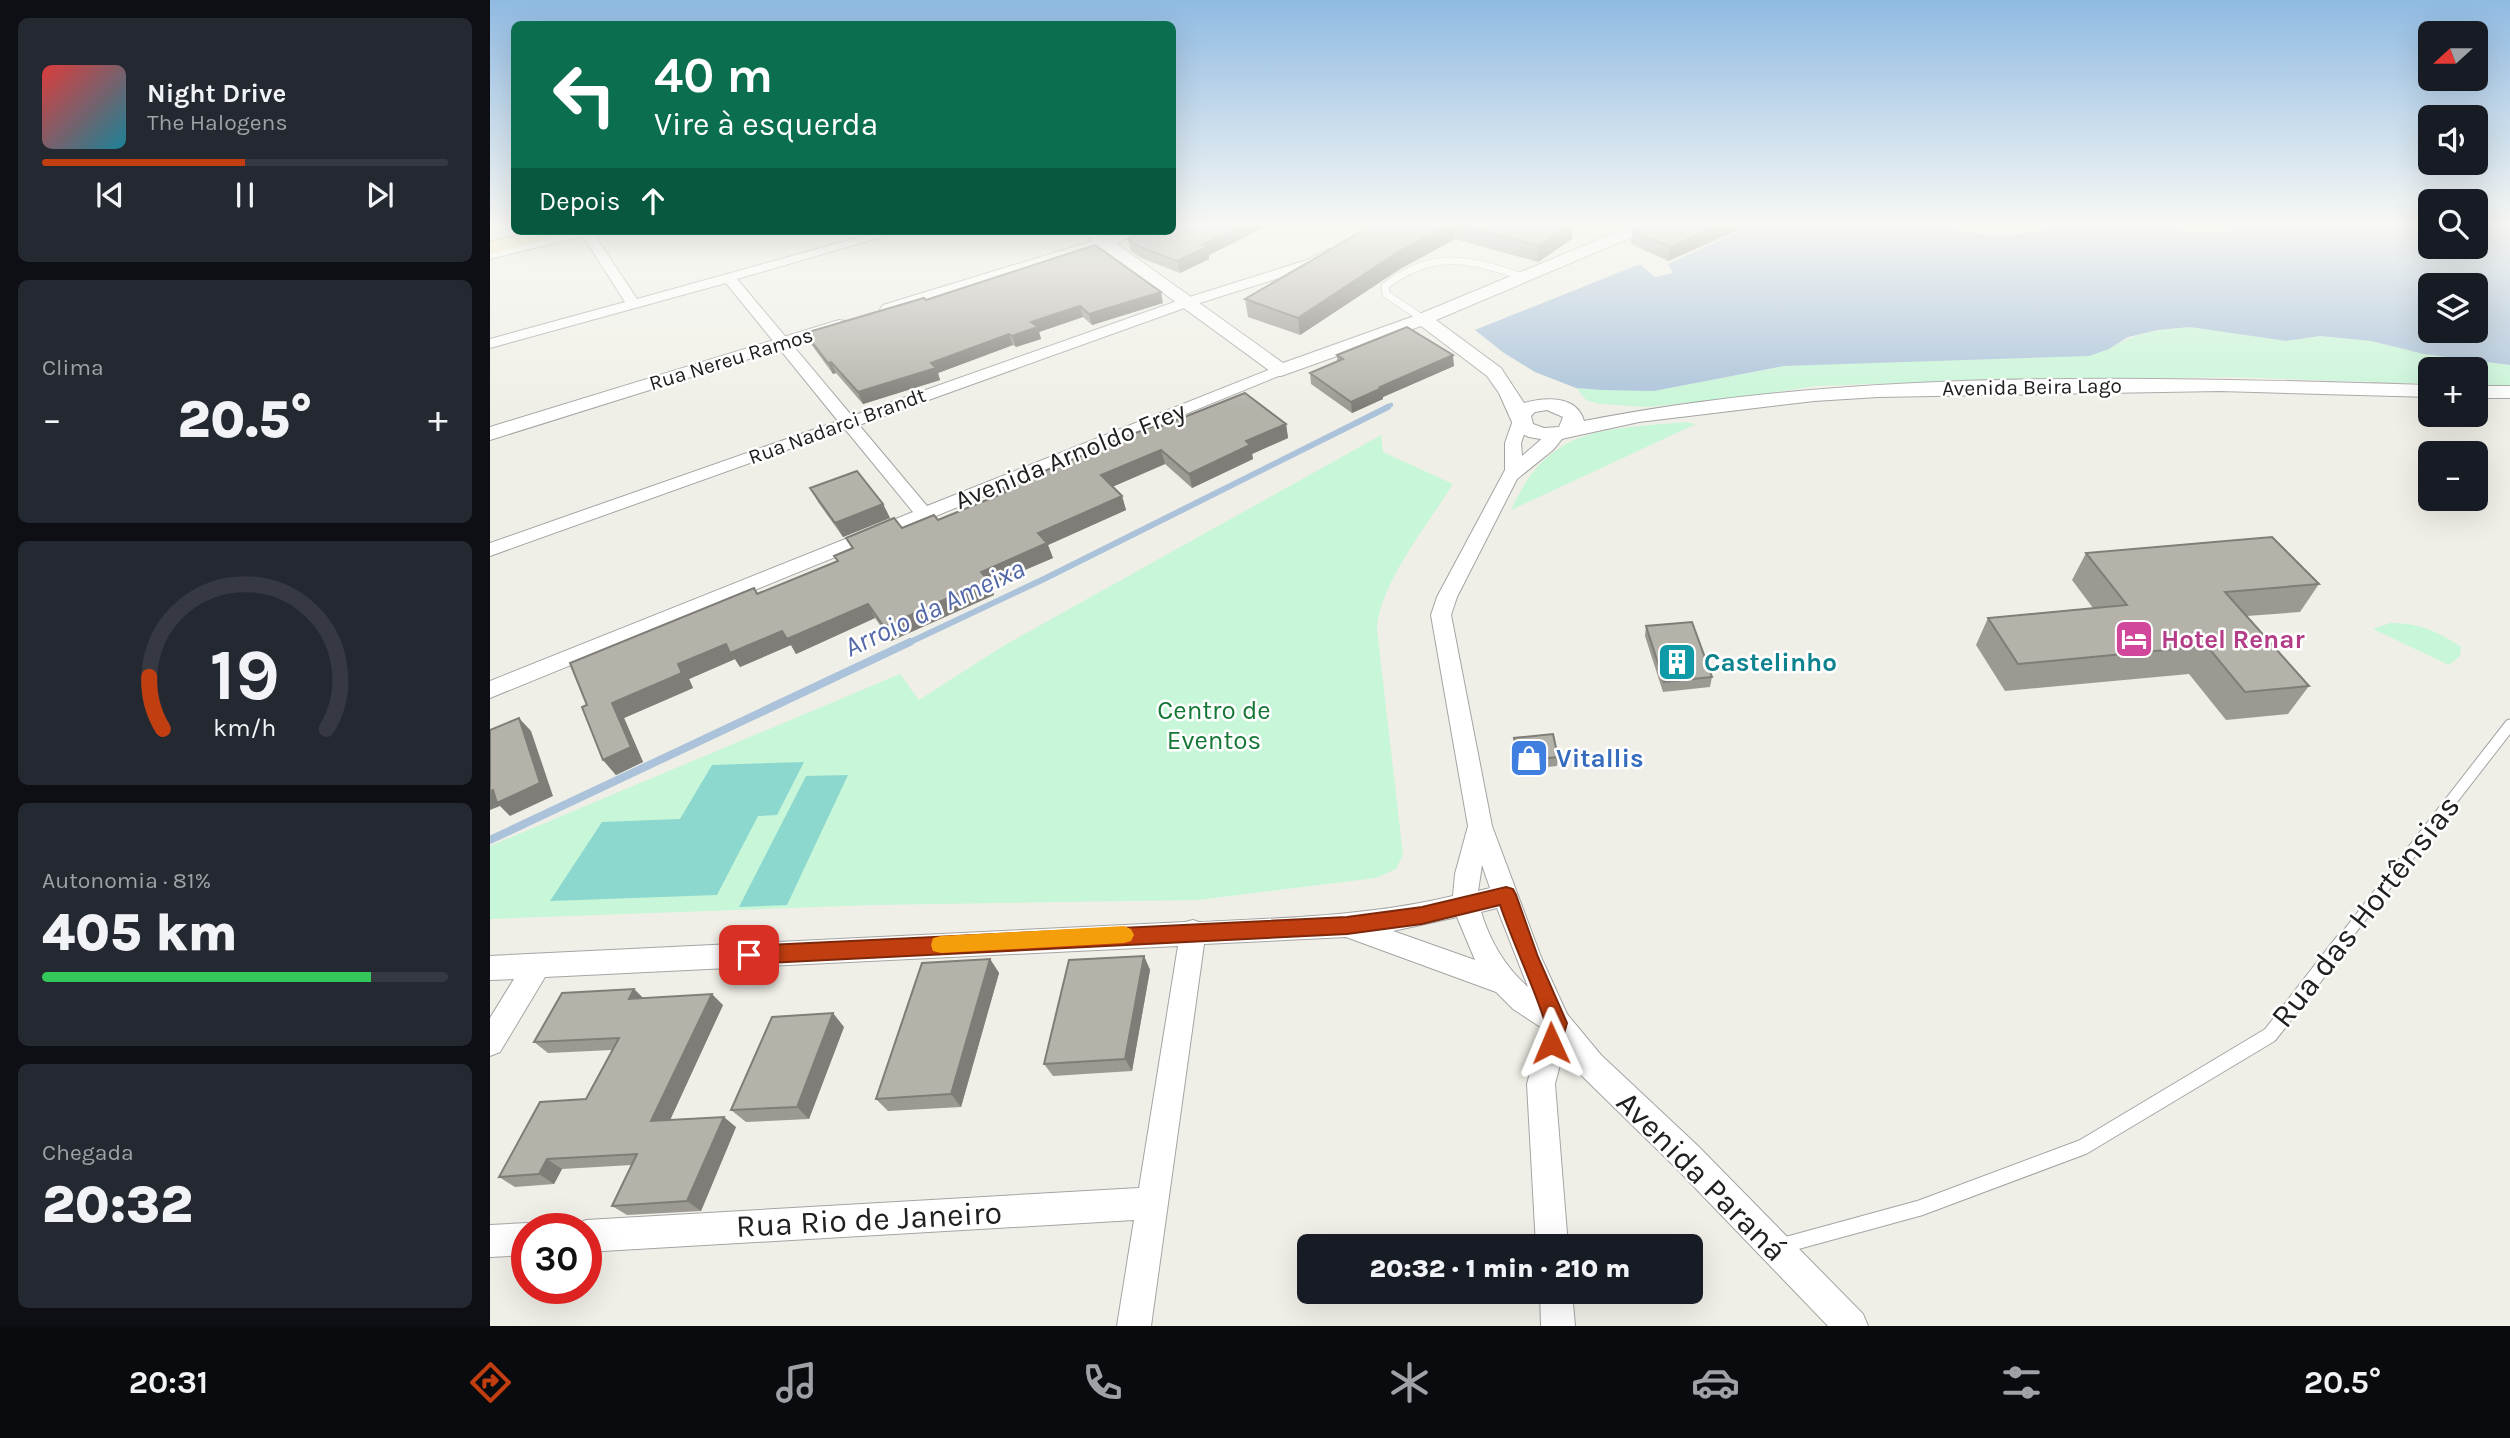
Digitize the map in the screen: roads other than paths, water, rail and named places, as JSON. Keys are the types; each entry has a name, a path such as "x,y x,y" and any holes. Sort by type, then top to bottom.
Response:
{"street":[{"path":"621,285 633,304"},
{"path":"490,344 704,285"},
{"path":"735,285 924,514"},
{"name":"Rua Nereu Ramos","path":"490,434 968,285"},
{"path":"1161,285 1281,370"},
{"name":"Rua Nadarci Brandt","path":"490,550 1243,285"},
{"name":"Avenida Arnoldo Frey","path":"490,690 1281,370 1423,319 1504,285"},
{"path":"1423,319 1494,372 1527,385 1574,419 1563,432 1535,433 1520,419 1509,393 1494,372"},
{"name":"Avenida Beira Lago","path":"1563,432 1634,416 1814,396 1961,388 2220,385 2418,391"},
{"path":"2488,392 2510,393"},
{"path":"1520,419 1534,406 1560,407"},
{"name":"Avenida Beira Lago","path":"1560,407 1634,416"},
{"name":"Avenida Paraná","path":"1514,470 1513,443 1520,419"},
{"name":"Avenida Paraná","path":"1563,432 1514,470 1447,597 1441,615 1480,826 1528,957 1557,1023 1591,1065 1687,1157 1852,1326"},
{"name":"Avenida Paraná","path":"1480,826 1465,886 1466,905 1483,948 1504,983 1524,1001 1557,1023"},
{"path":"490,968 1193,931 1347,926 1407,918 1506,895"},
{"path":"1347,926 1504,983"},
{"path":"1134,1326 1193,931"},
{"path":"490,1043 537,966"},
{"path":"1551,1234 1541,1084 1557,1023"},
{"name":"Rua Rio de Janeiro","path":"602,1235 1152,1203"},
{"path":"490,1241 511,1240"},
{"path":"1557,1304 1558,1326"}],"lane":[{"path":"1387,285 1386,295 1423,319"},
{"name":"Rua das Hortênsias","path":"1775,1248 1920,1208 2083,1147 2270,1035 2510,725"}],"waterway":[{"name":"Arroio da Ameixa","path":"1384,408 1391,405"},
{"name":"Arroio da Ameixa","path":"906,644 1044,579 1388,407"},
{"name":"Arroio da Ameixa","path":"490,840 910,642"}],"place":[{"name":"Hotel Renar","path":"2134,639"},
{"name":"Castelinho","path":"1677,662"},
{"name":"Vitallis","path":"1529,758"}],"park label":[{"name":"Centro de Eventos","path":"1214,725"}]}
